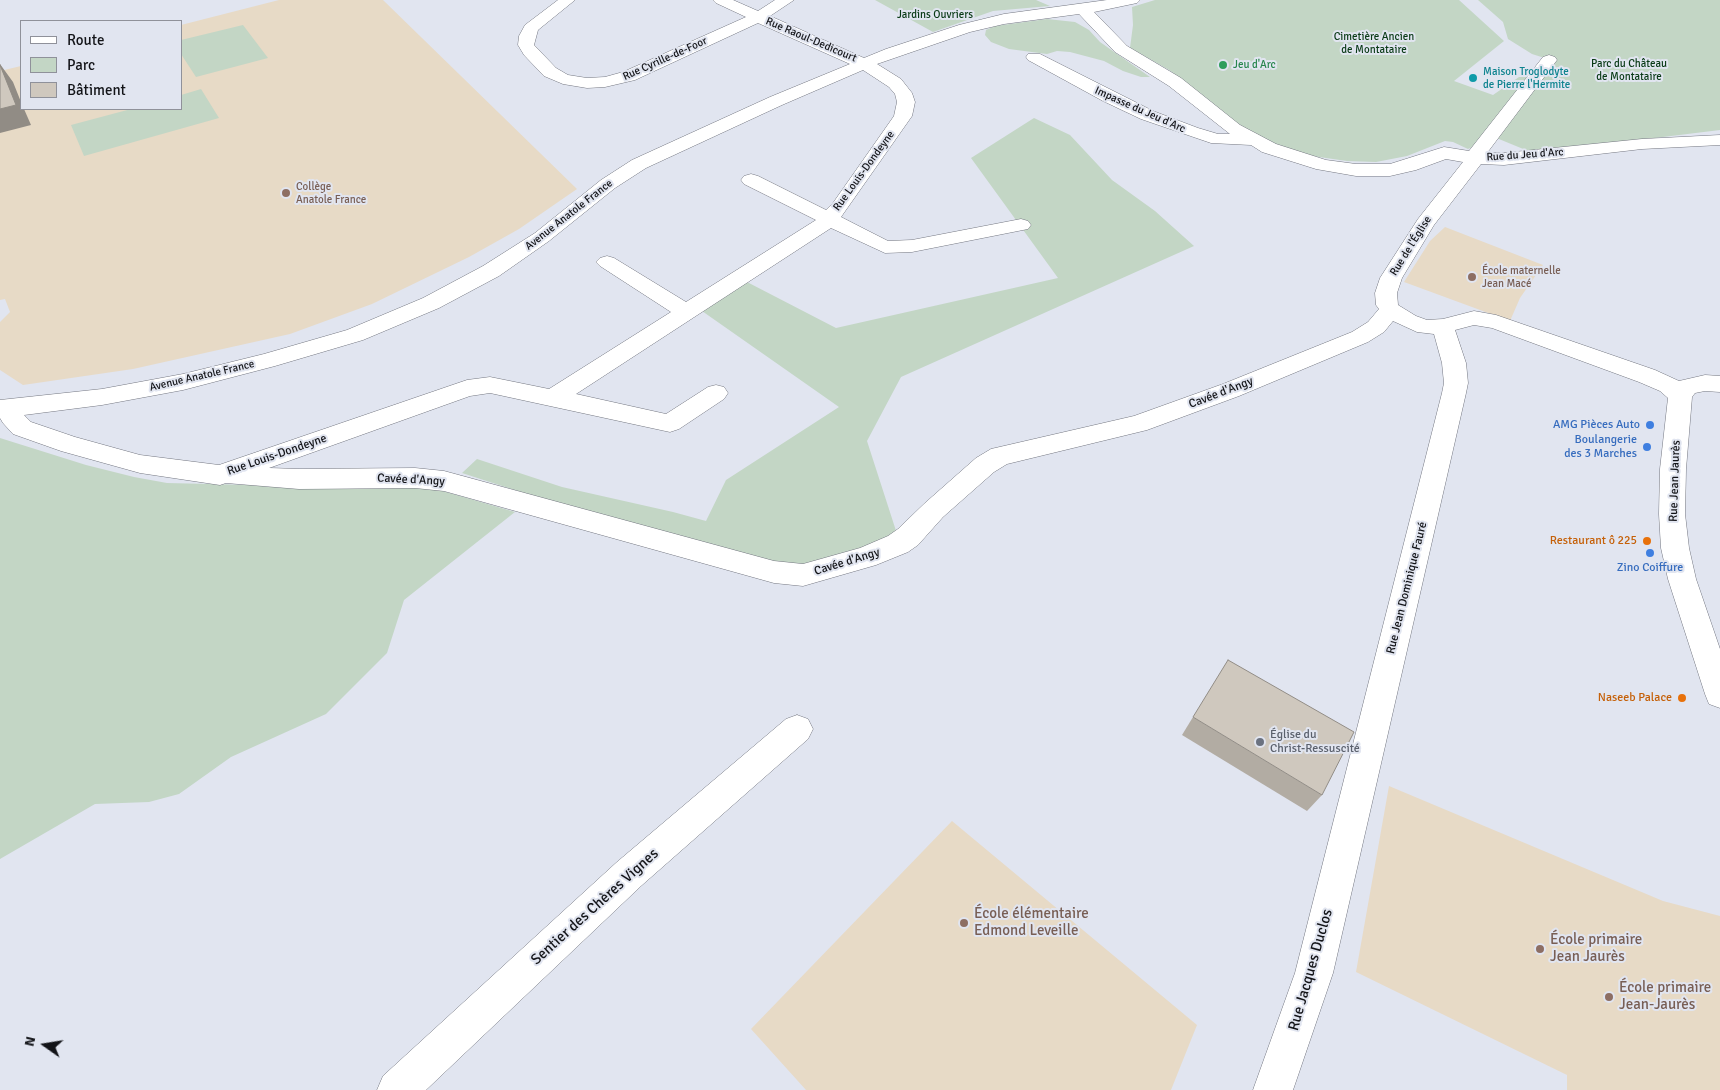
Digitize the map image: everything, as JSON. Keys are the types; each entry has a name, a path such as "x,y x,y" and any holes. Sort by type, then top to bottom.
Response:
{"street":[{"name":"Rue Cyrille-de-Foor","path":"567,0 531,28 527,36 526,45 530,52 550,72 563,79 577,83 605,82 629,76 758,17"},
{"name":"Rue Raoul-Dedicourt","path":"721,0 864,63"},
{"name":"Rue Raoul-Dedicourt","path":"758,17 786,0"},
{"name":"Avenue Anatole France","path":"5,408 102,397 210,376 324,345 392,320 450,293 510,259 542,237 608,184 639,164 758,108 864,63 976,24 1132,0"},
{"name":"Rue du Jeu d'Arc","path":"1083,9 1121,49 1176,82 1234,129 1269,148 1311,162 1356,170 1400,168 1444,153 1475,158 1504,159 1642,144 1720,140"},
{"name":"Impasse du Jeu d'Arc","path":"1034,57 1109,97 1147,115 1192,132 1217,139 1254,140"},
{"name":"Rue de l'Église","path":"1390,310 1386,300 1386,293 1394,272 1431,213 1467,171 1481,146 1549,60"},
{"name":"Rue Louis-Dondeyne","path":"553,398 828,220 840,207 901,120 904,112 904,97 895,83 864,63"},
{"path":"751,180 878,245 894,248 1021,225"},
{"path":"607,262 686,312"},
{"path":"1390,310 1418,325 1434,327 1474,318 1496,322 1647,376 1668,386 1680,395 1687,387 1705,383 1720,384"},
{"name":"Cavée d'Angy","path":"220,475 280,478 415,478 444,480 774,572 803,575 866,557 898,544 908,537 934,510 985,465 1000,456 1138,424 1231,390 1360,337 1376,327 1390,310"},
{"name":"Rue Jean Dominique Fauré","path":"1344,849 1456,383 1454,363 1443,326"},
{"name":"Rue Louis-Dondeyne","path":"5,408 22,428 70,445 140,464 220,475 467,388 490,385 670,423 716,393"},
{"name":"Rue Jean Jaurès","path":"1680,395 1672,496 1676,548 1682,579 1720,694"},
{"name":"Sentier des Chères Vignes","path":"397,1090 629,874 797,729"},
{"name":"Rue Jacques Duclos","path":"1274,1090 1314,973 1344,849"}],"shaded area":[{"name":"Collège Anatole France","path":"279,0 383,0 577,189 519,229 469,257 372,304 290,334 133,369 23,385 0,370 0,322 10,312 5,299 0,300 0,71 20,66 20,110 182,110 182,25"},
{"name":"École maternelle Jean Macé","path":"1445,227 1543,265 1520,298 1510,321 1404,282 1430,241"},
{"name":"École primaire Jean Jaurès","path":"1389,786 1663,901 1720,916 1720,1090 1567,1090 1567,1075 1356,972"},
{"name":"École élémentaire Edmond Leveille","path":"952,821 1197,1025 1171,1090 806,1090 751,1029"}],"green space":[{"name":"Jardins Ouvriers","path":"875,0 1036,0 1050,6 993,11 933,32"},
{"path":"1155,0 1459,0 1504,41 1454,81 1493,95 1519,77 1540,77 1554,61 1532,54 1508,39 1503,22 1478,0 1720,0 1720,130 1533,153 1494,137 1468,149 1453,142 1445,141 1407,156 1376,162 1347,161 1312,156 1276,145 1238,124 1169,70 1130,48 1133,25 1132,7"},
{"path":"1047,19 1075,22 1089,30 1100,42 1150,77 1141,77 1123,71 1104,61 1070,52 1057,51 1047,54 1009,49 991,42 985,35 986,30 995,26"},
{"path":"243,25 268,58 196,77 182,56 182,40"},
{"path":"201,89 219,118 84,156 71,125 127,110 182,110 182,95"},
{"path":"1034,118 1070,135 1112,180 1155,211 1194,246 901,377 867,441 898,537 804,567 780,567 564,506 462,473 477,459 562,487 706,521 726,480 839,407 702,311 747,282 836,328 1058,278 971,158"},
{"path":"0,438 86,465 167,483 294,486 426,486 515,512 404,600 387,653 326,714 231,757 179,794 149,802 95,804 0,859"}],"building":[{"path":"0,65 16,105 0,109"},
{"name":"Église du Christ-Ressuscité","path":"1228,660 1354,732 1322,795 1193,717"}],"place":[{"name":"Jeu d'Arc","path":"1223,65"},
{"name":"Maison Troglodyte de Pierre l'Hermite","path":"1473,78"},
{"name":"Collège Anatole France","path":"286,193"},
{"name":"École maternelle Jean Macé","path":"1472,277"},
{"name":"AMG Pièces Auto","path":"1650,425"},
{"name":"Boulangerie des 3 Marches","path":"1647,447"},
{"name":"Restaurant ô 225","path":"1647,541"},
{"name":"Zino Coiffure","path":"1650,553"},
{"name":"Naseeb Palace","path":"1682,698"},
{"name":"Église du Christ-Ressuscité","path":"1260,742"},
{"name":"École élémentaire Edmond Leveille","path":"964,923"},
{"name":"École primaire Jean Jaurès","path":"1540,949"},
{"name":"École primaire Jean-Jaurès","path":"1609,997"}],"park label":[{"name":"Cimetière Ancien de Montataire","path":"1374,43"},
{"name":"Parc du Château de Montataire","path":"1629,70"}]}
